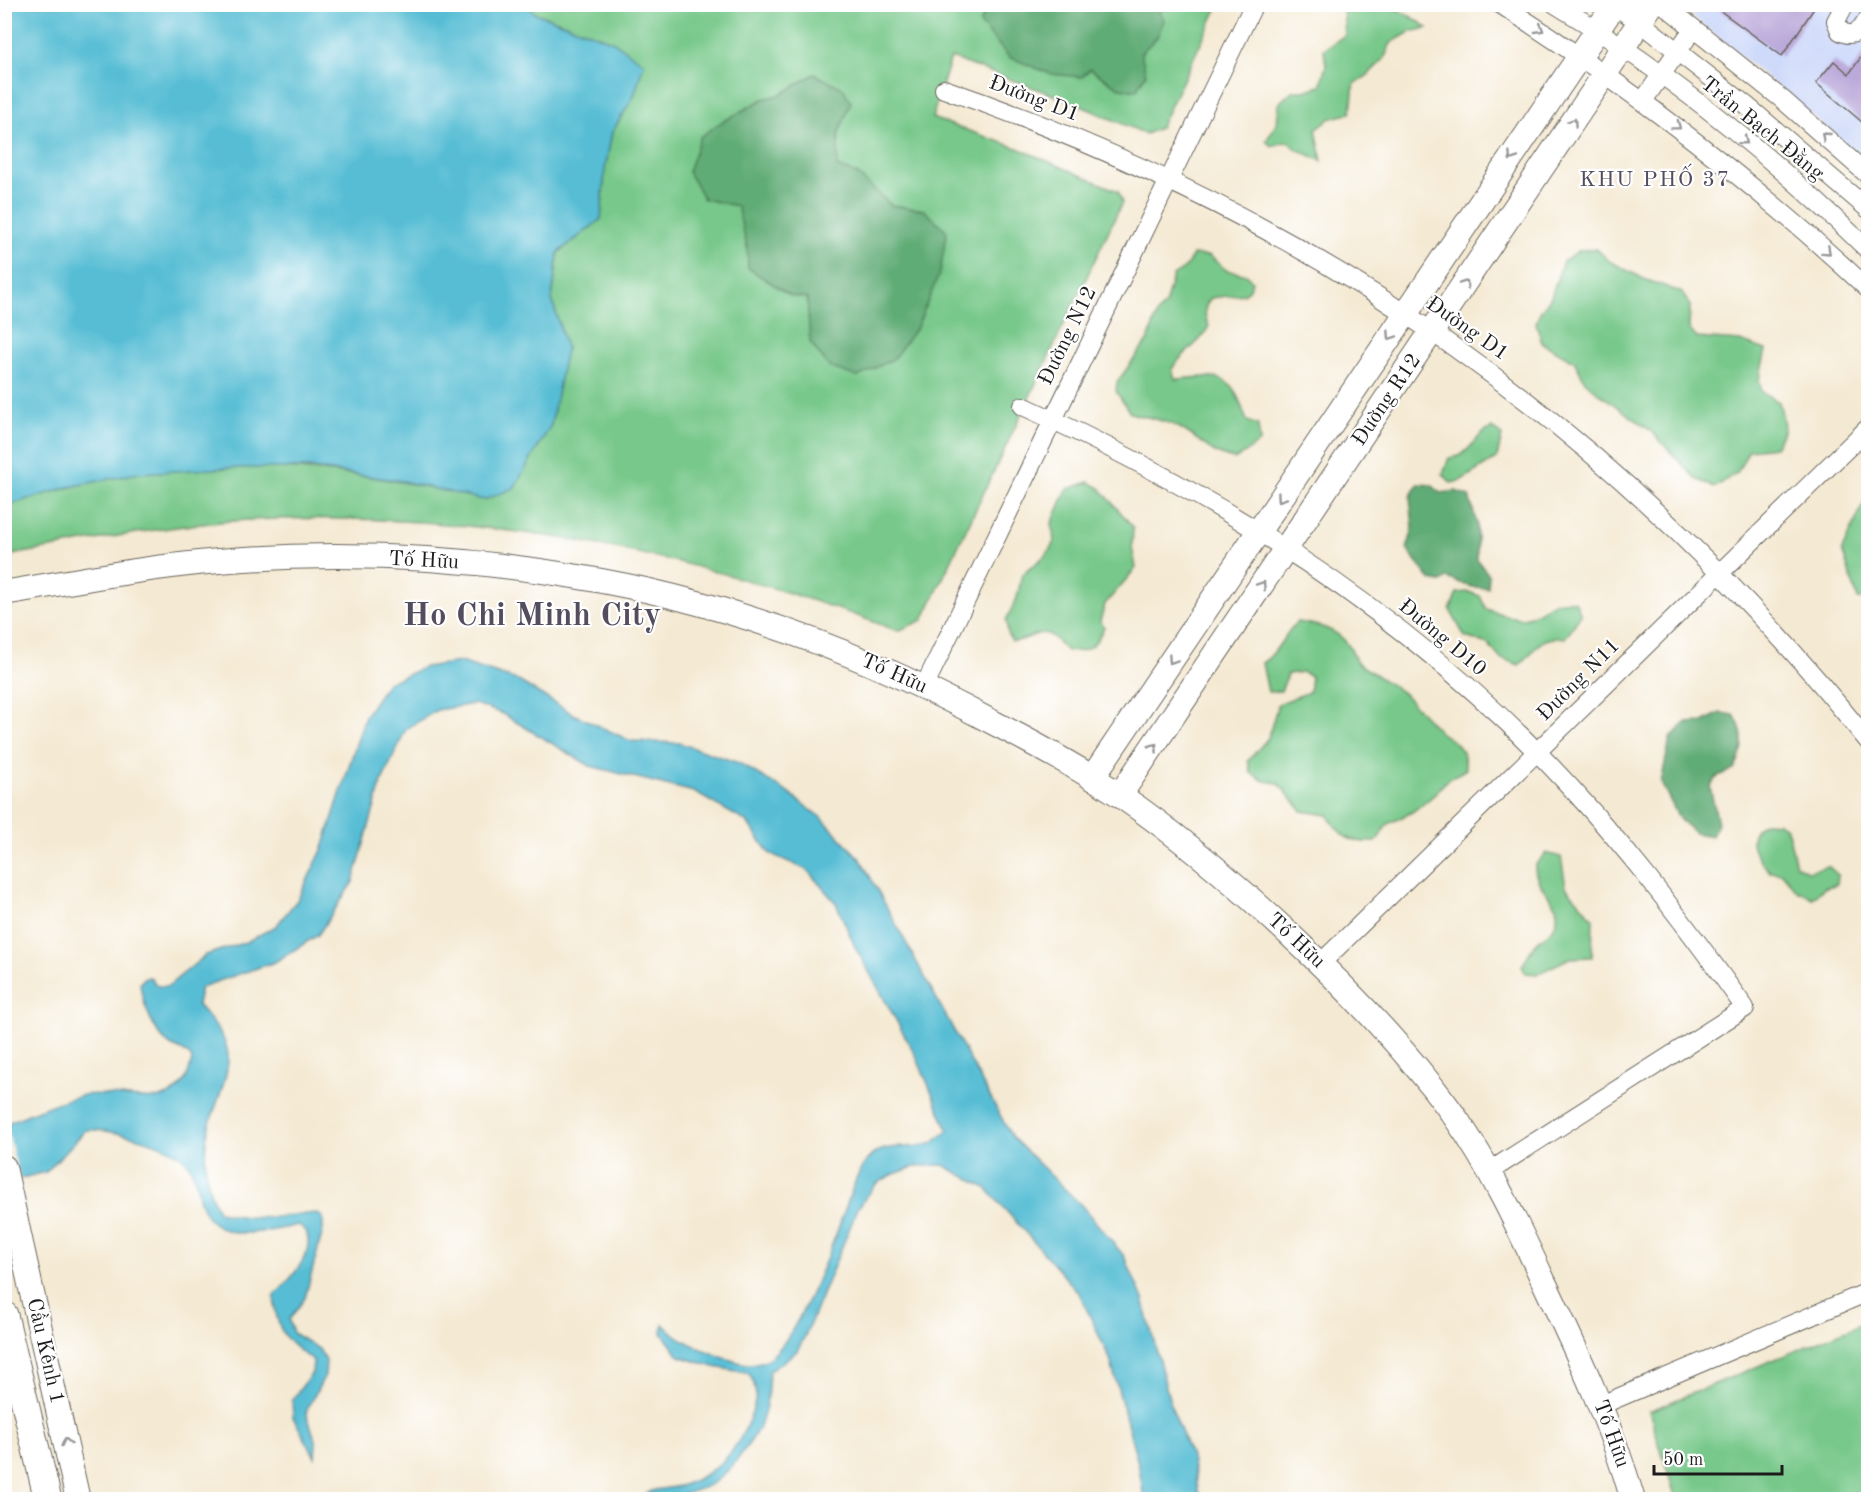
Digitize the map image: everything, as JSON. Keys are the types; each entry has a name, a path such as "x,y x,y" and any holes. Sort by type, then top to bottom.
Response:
{"highway":[{"name":"Cầu Kênh 1","path":"4,1315 48,1500"}],"main road":[{"name":"Đường R12","path":"1092,778 1614,5"},
{"name":"Đường R12","path":"1120,795 1646,13"},
{"name":"Tố Hữu","path":"4,593 221,561 327,557 488,566 575,576 687,601 817,643 924,687 1057,756 1120,795 1240,888 1321,963 1416,1066 1456,1119 1490,1171 1586,1370 1601,1405 1633,1500"},
{"name":"Cầu Kênh 1","path":"4,1167 78,1500"}],"street":[{"name":"Đường N12","path":"924,687 1254,4"},
{"path":"1500,4 1606,73 1637,96 1755,188 1869,289"},
{"path":"1556,4 1597,31"},
{"name":"Trần Bạch Đằng","path":"1663,4 1783,100 1869,175"},
{"path":"1845,4 1836,21 1840,31 1852,35 1857,33 1869,19"},
{"name":"Trần Bạch Đằng","path":"1614,5 1646,13 1677,51 1800,148 1869,209"},
{"path":"1637,96 1654,70 1677,51 1687,24"},
{"name":"Trần Bạch Đằng","path":"1597,31 1654,70 1785,175 1869,250"},
{"name":"Đường D1","path":"944,89 1065,134 1169,179 1328,264 1433,332 1528,401 1635,489 1720,572 1804,663 1869,741"},
{"name":"Đường D10","path":"1023,406 1154,470 1259,531 1428,653 1537,752 1642,871 1699,942 1745,1008 1490,1171"},
{"name":"Đường N11","path":"1321,963 1869,428"},
{"path":"1601,1405 1869,1292"}],"shaded area":[{"path":"1679,5 1868,5 1868,163 1783,91"}],"green space":[{"path":"996,4 1152,5 1159,10 1164,20 1157,37 1141,53 1146,74 1136,90 1119,88 1090,69 1082,77 1051,74 1009,57 980,23 986,10"},
{"path":"1347,4 1390,7 1407,14 1428,28 1410,32 1391,43 1384,59 1367,76 1354,84 1351,113 1329,119 1316,129 1322,161 1296,149 1288,141 1272,146 1266,141 1277,123 1279,103 1292,91 1304,91 1320,86 1326,66 1324,49 1345,35 1343,8"},
{"path":"526,5 1219,5 1160,128 1146,134 1062,98 951,58 932,118 1015,147 1118,191 1122,203 923,620 898,631 739,578 660,558 580,541 499,529 417,522 334,519 219,522 5,556 5,506 87,483 138,473 214,467 291,468 367,477 442,490 566,349 552,299 558,253 601,219 605,169 612,132 634,96 612,41 535,13"},
{"path":"814,74 843,88 851,102 839,133 837,167 857,174 891,205 924,210 947,231 940,272 917,327 893,359 858,377 829,367 810,342 807,298 791,296 748,268 747,246 737,206 704,199 688,172 700,137 763,99 780,95"},
{"path":"1597,249 1609,261 1644,279 1681,292 1690,305 1689,329 1697,338 1740,341 1766,350 1759,380 1762,392 1779,402 1783,420 1782,434 1775,447 1749,450 1737,473 1714,488 1695,478 1651,431 1597,392 1585,381 1574,361 1542,343 1536,323 1540,312 1551,297 1563,261 1580,250"},
{"path":"1193,255 1210,256 1226,270 1247,275 1252,281 1250,289 1244,294 1211,298 1205,311 1209,326 1206,332 1172,369 1175,379 1215,378 1229,384 1234,390 1247,421 1258,425 1260,442 1236,459 1213,451 1174,425 1130,413 1116,391 1117,382 1148,340 1158,312 1165,305 1173,276 1185,268"},
{"path":"1492,428 1502,435 1497,458 1460,481 1451,483 1443,474 1449,458 1463,453 1480,435"},
{"path":"1089,482 1100,488 1133,527 1132,547 1136,568 1105,604 1100,621 1104,627 1098,639 1090,647 1081,651 1067,651 1053,637 1043,633 1012,641 1008,635 1006,620 1017,598 1022,575 1047,554 1054,542 1052,523 1067,489"},
{"path":"1418,484 1432,485 1440,493 1456,491 1469,496 1477,524 1477,560 1489,575 1488,588 1472,587 1447,578 1441,582 1430,580 1407,549 1413,528 1410,497"},
{"path":"1868,502 1868,599 1858,599 1842,550 1863,505"},
{"path":"1469,592 1480,596 1486,609 1514,617 1531,616 1558,601 1566,600 1575,601 1581,615 1565,638 1543,641 1519,665 1500,658 1488,644 1465,637 1450,610 1457,593"},
{"path":"1297,622 1325,628 1341,637 1356,662 1402,692 1441,733 1456,743 1463,752 1466,769 1446,781 1433,796 1412,812 1388,824 1376,842 1347,838 1337,829 1328,815 1302,811 1278,783 1264,781 1251,773 1248,761 1268,738 1278,704 1309,692 1311,676 1302,672 1288,674 1281,691 1268,692 1262,663 1268,659"},
{"path":"1720,713 1734,715 1742,735 1742,749 1734,770 1718,776 1710,787 1718,823 1712,836 1695,833 1680,820 1661,783 1670,738 1685,723 1703,722"},
{"path":"1765,822 1778,823 1787,828 1796,865 1808,871 1828,866 1838,875 1837,884 1824,888 1813,898 1797,891 1782,873 1770,872 1756,853 1752,840 1757,828"},
{"path":"1546,853 1561,857 1566,887 1593,918 1592,957 1570,958 1537,974 1525,973 1522,966 1537,942 1553,928 1557,916 1553,902 1536,875 1535,865"},
{"path":"1868,1321 1868,1499 1676,1499 1649,1411"}],"water":[{"path":"4,5 526,5 535,13 612,41 644,63 634,96 612,132 605,169 601,219 558,253 552,299 566,349 551,425 514,488 484,500 402,481 309,468 229,468 139,473 69,487 5,506"},
{"path":"460,662 517,680 573,714 631,741 679,743 739,763 781,788 823,819 861,860 1012,1137 1082,1206 1124,1256 1143,1299 1171,1406 1192,1459 1200,1499 1144,1499 1139,1467 1110,1359 1079,1293 986,1188 943,1165 917,1166 894,1174 876,1184 858,1208 805,1336 797,1351 769,1372 766,1404 761,1422 730,1468 716,1481 700,1489 670,1497 641,1499 650,1492 678,1487 695,1480 716,1468 738,1443 755,1401 754,1385 748,1373 714,1367 679,1356 662,1333 663,1324 684,1340 722,1357 749,1364 766,1360 777,1351 800,1316 822,1269 854,1184 864,1164 875,1153 882,1150 930,1144 948,1130 915,1054 855,947 836,903 807,870 769,853 747,822 694,792 590,766 501,713 474,704 437,710 406,729 382,781 353,882 318,935 275,962 201,987 197,1004 221,1034 228,1055 226,1073 209,1127 205,1159 208,1182 219,1212 256,1218 317,1213 323,1218 323,1230 305,1298 289,1320 293,1333 319,1349 326,1361 325,1375 306,1412 316,1442 315,1457 293,1417 292,1400 312,1373 313,1360 288,1341 283,1334 277,1317 274,1296 295,1272 306,1252 308,1242 306,1233 299,1225 246,1233 221,1228 211,1221 203,1209 192,1170 182,1157 157,1144 110,1132 86,1130 46,1172 5,1182 5,1124 84,1095 150,1098 164,1096 176,1090 186,1078 192,1059 184,1051 169,1044 158,1033 146,1008 140,984 144,978 150,977 157,986 168,986 206,955 246,942 276,926 298,899 323,848 365,716 387,683 425,667"}],"pier":[{"path":"4,1121 20,1181 4,1185"}],"building":[{"path":"1711,4 1817,4 1782,56"},
{"path":"1869,46 1869,128 1816,83 1834,61 1849,74"}],"district":[{"name":"KHU PHỐ 37","path":"1655,180"},
{"name":"Ho Chi Minh City","path":"532,616"}]}
